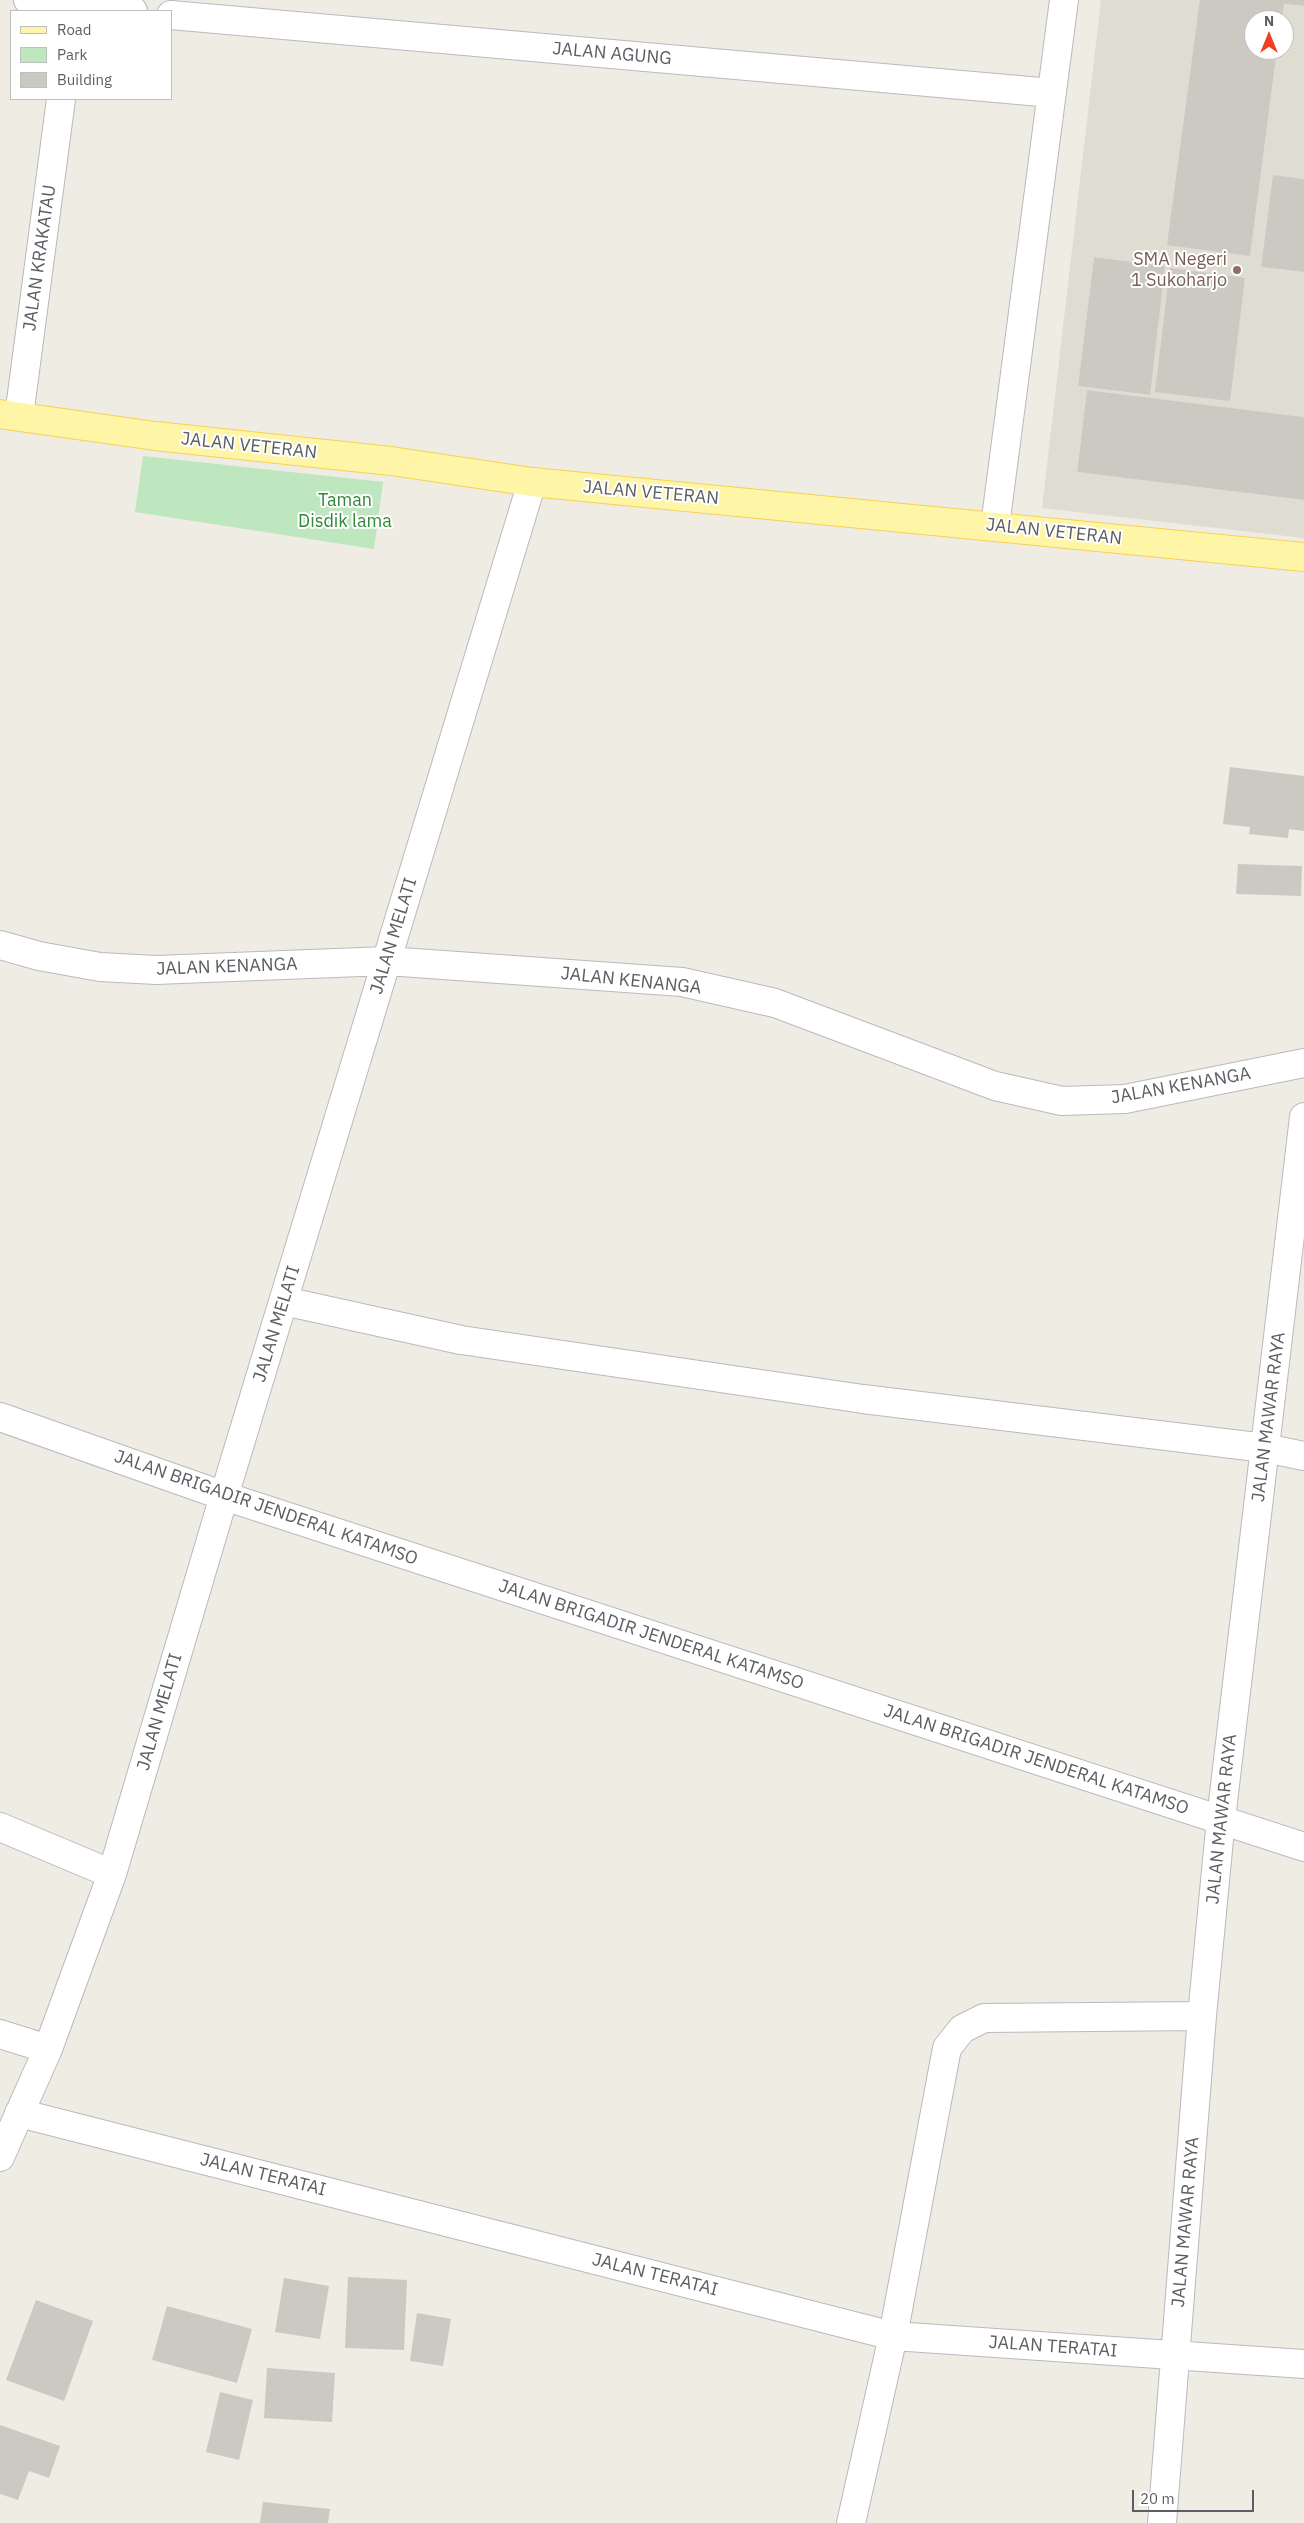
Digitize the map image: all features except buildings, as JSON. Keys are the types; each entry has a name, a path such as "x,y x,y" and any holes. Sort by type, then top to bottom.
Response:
{"main road":[{"name":"JALAN VETERAN","path":"9,415 155,436 391,461 532,482 1304,557"}],"street":[{"path":"28,0 123,10"},
{"path":"995,526 1064,0"},
{"name":"JALAN AGUNG","path":"172,15 1052,93"},
{"name":"JALAN KRAKATAU","path":"9,415 61,100"},
{"name":"JALAN MELATI","path":"0,2157 48,2050 112,1874 224,1496 532,482"},
{"name":"JALAN KENANGA","path":"0,945 39,956 100,967 156,970 386,962 682,982 775,1003 995,1086 1062,1101 1125,1098 1304,1063"},
{"name":"JALAN MAWAR RAYA","path":"1162,2523 1202,2016 1221,1819 1304,1117"},
{"path":"284,1301 471,1341 863,1399 1265,1448 1304,1456"},
{"name":"JALAN BRIGADIR JENDERAL KATAMSO","path":"0,1417 224,1496 1304,1846"},
{"path":"0,1827 112,1874"},
{"path":"851,2523 893,2336 946,2048 962,2029 984,2018 1202,2016"},
{"path":"0,2034 48,2050"},
{"name":"JALAN TERATAI","path":"19,2113 893,2336 1304,2364"}],"shaded area":[{"name":"SMA Negeri 1 Sukoharjo","path":"1101,0 1200,0 1250,255 1276,60 1294,60 1294,10 1283,10 1284,4 1304,6 1304,179 1273,176 1261,267 1304,272 1304,417 1087,390 1077,472 1304,500 1304,538 1042,508","holes":["1094,257 1165,266 1149,395 1078,386","1170,269 1245,278 1229,401"]}],"green space":[{"name":"Taman Disdik lama","path":"143,456 383,482 374,549 135,512"}],"place":[{"name":"SMA Negeri 1 Sukoharjo","path":"1237,270"}]}
